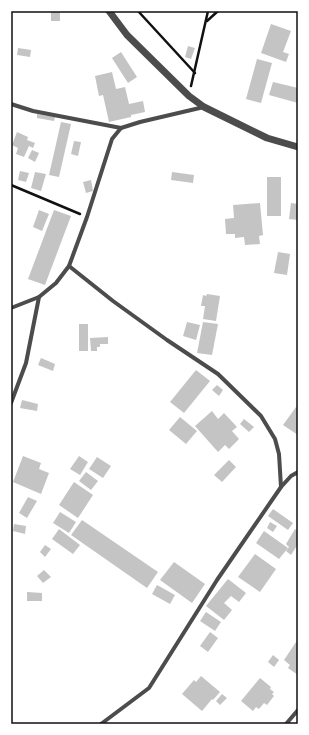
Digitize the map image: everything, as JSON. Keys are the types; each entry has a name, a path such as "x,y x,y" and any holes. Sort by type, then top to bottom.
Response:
{"street":[{"path":"109,11 127,35 189,96 204,108 267,138 298,147"},
{"path":"11,104 33,111 121,128 140,122 204,108"},
{"path":"11,308 39,297 56,283 69,266 88,217 112,139 121,128"},
{"path":"69,266 113,301 218,374 261,416 276,439 279,454 281,487"},
{"path":"11,403 26,363 39,297"},
{"path":"101,724 149,688 217,580 281,487 291,476 298,472"},
{"path":"286,724 298,710"}],"path":[{"path":"138,11 195,73"},
{"path":"189,96 208,11"},
{"path":"206,21 218,11"},
{"path":"11,185 88,217"}],"building":[{"path":"51,11 60,11 60,21 51,21"},
{"path":"271,24 291,31 283,52 289,54 286,62 261,53"},
{"path":"188,46 195,48 191,59 185,57"},
{"path":"18,48 31,50 30,57 17,55"},
{"path":"121,52 137,77 128,83 112,58"},
{"path":"257,59 272,63 261,103 246,99"},
{"path":"112,72 116,89 125,87 129,104 143,101 145,112 109,122 103,95 99,96 95,76"},
{"path":"273,82 298,88 298,103 269,95"},
{"path":"37,114 55,117 54,121 37,118"},
{"path":"61,122 71,124 59,177 49,175"},
{"path":"17,132 28,137 27,140 35,143 33,148 29,146 24,157 16,154 18,148 12,145"},
{"path":"74,141 81,142 78,156 71,154"},
{"path":"32,150 39,153 35,162 28,158"},
{"path":"20,171 29,173 26,182 18,180"},
{"path":"35,172 46,174 41,191 31,188"},
{"path":"172,172 194,175 193,183 171,180"},
{"path":"267,177 281,177 281,216 267,216"},
{"path":"91,180 93,191 86,193 83,182"},
{"path":"260,203 263,235 259,236 260,244 245,245 244,237 235,238 235,234 226,234 225,219 234,218 233,205"},
{"path":"291,203 298,204 298,220 289,219"},
{"path":"39,210 49,214 42,231 33,227"},
{"path":"54,210 71,216 45,285 28,279"},
{"path":"278,252 290,254 287,275 274,273"},
{"path":"207,294 220,296 216,321 203,319 205,306 201,306 203,295 206,296"},
{"path":"187,322 200,325 196,340 183,336"},
{"path":"203,322 218,324 212,355 197,353"},
{"path":"79,324 88,324 88,351 79,351"},
{"path":"108,337 108,344 100,344 100,347 97,347 97,351 91,351 90,338"},
{"path":"41,358 55,364 53,371 38,365"},
{"path":"196,370 210,381 184,413 170,402"},
{"path":"217,385 223,390 219,396 212,390"},
{"path":"22,400 38,404 37,411 20,408"},
{"path":"296,407 298,408 298,435 283,425"},
{"path":"212,411 218,419 224,413 237,427 232,431 239,439 229,449 225,445 218,452 195,426"},
{"path":"180,417 197,431 186,444 169,430"},
{"path":"244,419 254,427 249,432 240,424"},
{"path":"23,456 41,463 39,469 49,473 41,494 13,482"},
{"path":"79,456 88,462 80,475 70,469"},
{"path":"97,457 111,466 103,478 89,469"},
{"path":"229,460 236,467 222,482 214,475"},
{"path":"86,472 98,481 91,490 79,481"},
{"path":"74,482 93,495 78,518 59,505"},
{"path":"28,497 37,501 27,518 19,513"},
{"path":"273,509 293,523 288,530 268,516"},
{"path":"60,512 76,522 69,533 53,523"},
{"path":"82,520 158,572 147,588 71,535"},
{"path":"270,522 277,526 273,532 267,528"},
{"path":"14,524 26,526 25,534 13,531"},
{"path":"59,529 80,545 73,554 52,539"},
{"path":"295,529 298,531 298,544 291,555 286,551 289,547 286,544"},
{"path":"264,531 288,548 279,559 256,543"},
{"path":"45,545 51,549 45,557 40,552"},
{"path":"255,554 276,569 260,592 238,577"},
{"path":"174,562 205,584 192,603 160,580"},
{"path":"44,570 51,577 43,583 37,576"},
{"path":"228,579 246,593 239,602 231,596 224,603 232,610 224,620 206,606"},
{"path":"157,585 175,595 170,604 152,594"},
{"path":"27,592 42,593 42,601 27,601"},
{"path":"206,612 221,622 215,631 200,621"},
{"path":"210,632 218,638 208,652 200,646"},
{"path":"298,639 298,675 288,668 290,665 284,660"},
{"path":"273,655 279,660 274,667 268,662"},
{"path":"201,676 220,692 202,711 182,694 194,680 196,682"},
{"path":"260,678 271,687 270,689 274,692 272,694 274,696 267,705 264,703 259,709 256,707 253,711 241,701"},
{"path":"222,694 227,698 220,705 216,701"}]}
